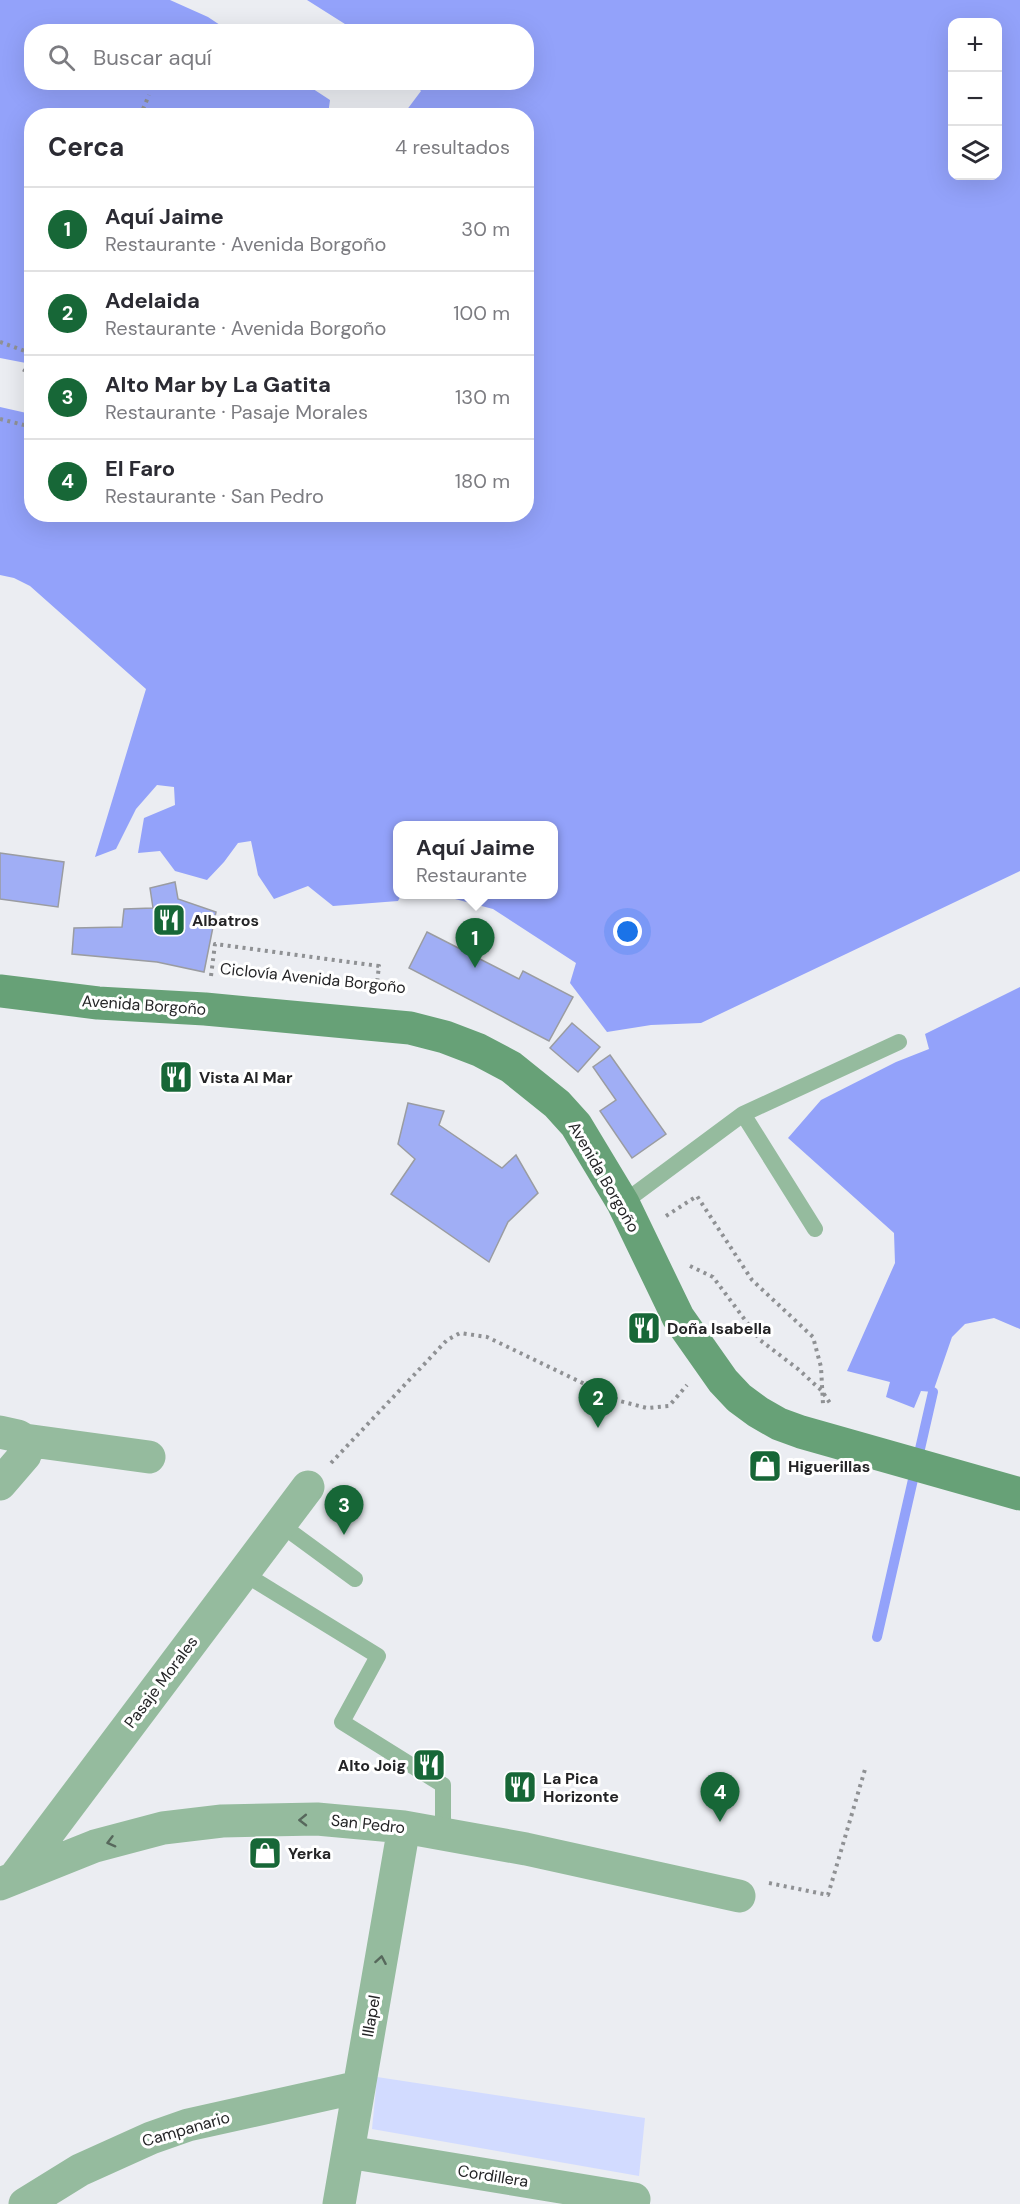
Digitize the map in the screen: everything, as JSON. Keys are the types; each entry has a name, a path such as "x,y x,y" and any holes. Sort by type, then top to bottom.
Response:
{"main road":[{"name":"Avenida Borgoño","path":"0,990 98,1003 205,1009 410,1028 445,1037 479,1050 511,1067 557,1104 576,1125 629,1198 678,1317 723,1381 739,1398 779,1424 834,1430 933,1469 1020,1494"}],"street":[{"path":"13,1436 149,1457"},
{"path":"0,1484 28,1451 28,1443 13,1436"},
{"name":"Pasaje Morales","path":"7,1880 308,1487"},
{"name":"San Pedro","path":"7,1880 95,1846 163,1828 222,1821 317,1819 404,1827 526,1848 739,1896"},
{"name":"Illapel","path":"339,2204 404,1827"},
{"name":"Campanario","path":"25,2204 80,2170 151,2138 188,2125 359,2086"},
{"name":"Cordillera","path":"348,2152 634,2199 633,2204"}],"lane":[{"path":"629,1198 743,1114 899,1042"},
{"path":"743,1114 815,1229"},
{"path":"280,1524 356,1579"},
{"path":"243,1573 378,1656 342,1722 443,1785 443,1834"}],"path":[{"path":"143,108 149,95"},
{"path":"0,342 24,351"},
{"path":"0,420 24,425"},
{"path":"205,1009 215,944 379,966 373,1025"},
{"path":"629,1198 649,1225 697,1196 752,1280 813,1337 821,1367 822,1391 834,1430"},
{"path":"681,1262 713,1277 760,1340 822,1391 834,1430"},
{"path":"308,1487 447,1340 460,1333 487,1337 620,1401 647,1408 669,1406 709,1362"},
{"path":"739,1896 755,1880 828,1895 866,1766"}],"shaded area":[{"path":"377,2077 645,2118 639,2176 372,2129"}],"water":[{"path":"0,0 170,0 218,24 24,24 24,90 315,90 330,100 329,108 24,108 24,363 0,358"},
{"path":"307,0 1020,0 1020,871 701,1023 651,1025 607,1032 570,983 576,963 493,909 455,899 558,899 558,821 393,821 393,899 399,899 398,901 333,906 308,886 274,899 258,875 251,841 238,843 207,880 175,871 160,851 138,853 144,818 175,805 174,787 157,785 136,809 116,849 95,857 146,689 30,586 14,578 0,575 0,407 24,412 24,522 534,522 534,108 408,108 420,90 534,90 534,24 345,24"},
{"path":"1020,987 1020,1329 994,1318 965,1324 952,1337 933,1392 921,1391 914,1408 886,1397 890,1382 847,1371 895,1263 894,1233 788,1138 821,1100 896,1062 929,1049 925,1034"}],"building":[{"path":"0,853 64,862 58,907 0,899"},
{"name":"Albatros","path":"175,882 178,899 216,912 204,972 157,962 72,954 74,928 122,927 124,909 153,908 150,888"},
{"path":"427,932 519,979 523,971 573,997 549,1041 409,968"},
{"path":"572,1023 600,1047 578,1072 550,1048"},
{"path":"610,1055 666,1134 632,1158 600,1111 616,1100 593,1067"},
{"path":"408,1103 444,1111 439,1125 502,1168 516,1155 538,1193 508,1222 489,1262 391,1194 415,1159 398,1144"}],"waterway":[{"path":"877,1637 933,1392"}],"place":[{"name":"Albatros","path":"169,920"},
{"name":"Aquí Jaime","path":"475,968"},
{"name":"Vista Al Mar","path":"176,1077"},
{"name":"Doña Isabella","path":"644,1328"},
{"name":"Adelaida","path":"598,1428"},
{"name":"Higuerillas","path":"765,1466"},
{"name":"Alto Mar by La Gatita","path":"344,1535"},
{"name":"Alto Joig","path":"429,1765"},
{"name":"La Pica Horizonte","path":"520,1787"},
{"name":"El Faro","path":"720,1822"},
{"name":"Yerka","path":"265,1853"}]}
